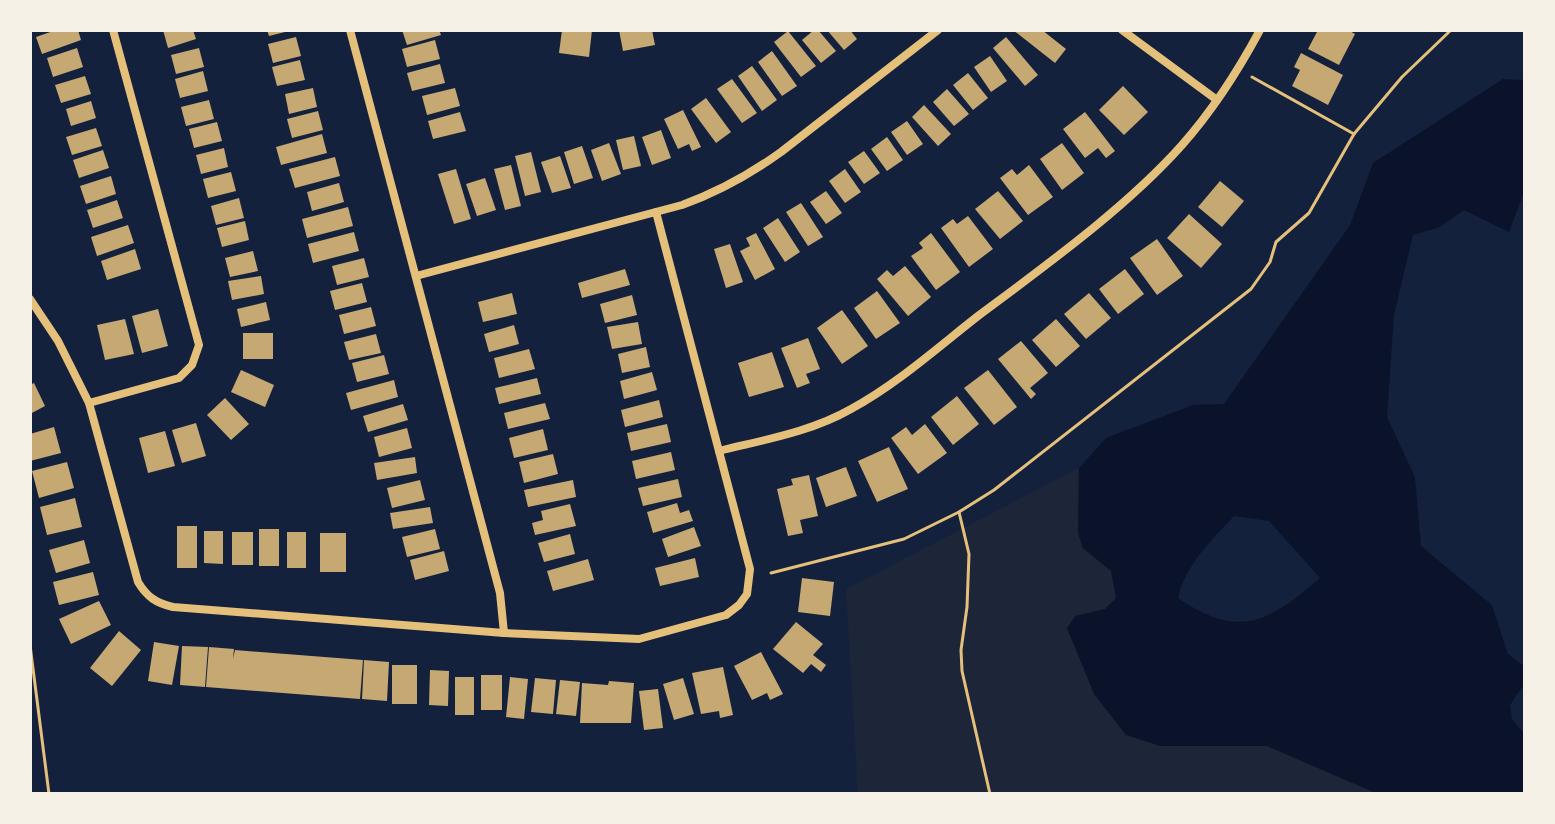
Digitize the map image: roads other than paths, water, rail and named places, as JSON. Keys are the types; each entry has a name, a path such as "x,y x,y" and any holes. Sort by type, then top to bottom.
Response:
{"street":[{"path":"89,403 179,378 192,365 199,345 113,30"},
{"path":"350,30 500,593 504,633"},
{"path":"416,276 710,195 754,171 938,30"},
{"path":"1122,30 1217,100"},
{"path":"719,451 828,421 851,410 898,378 1126,199 1184,143 1238,71 1260,30"},
{"path":"30,299 58,341 89,403 138,582 146,595 158,603 173,607 504,633 639,639 726,615 747,594 750,569 656,212"}]}
